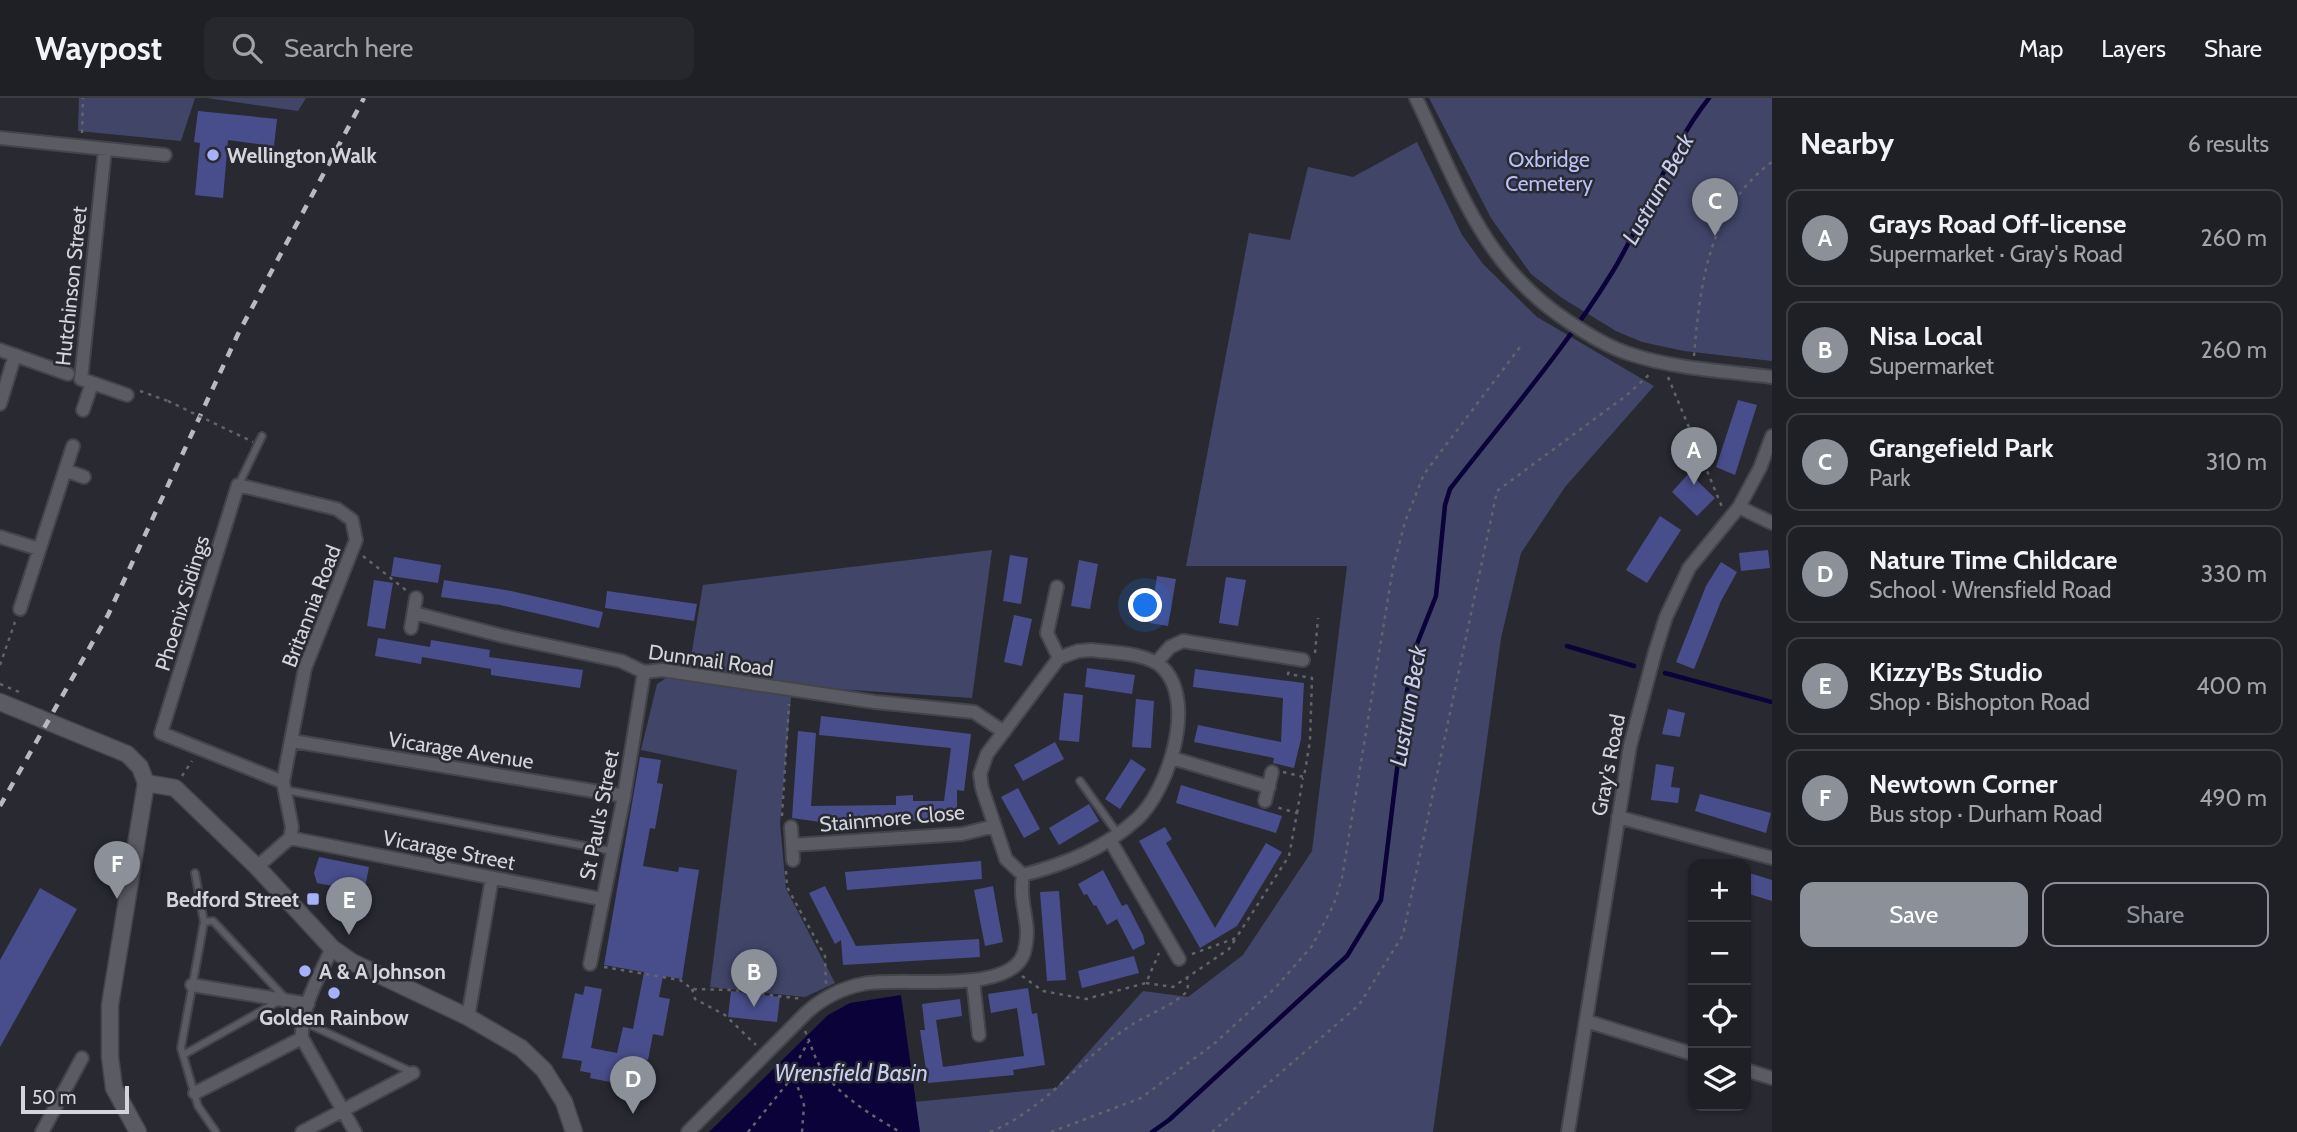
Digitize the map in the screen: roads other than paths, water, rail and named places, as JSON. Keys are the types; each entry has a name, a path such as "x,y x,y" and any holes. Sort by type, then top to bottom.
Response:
{"street":[{"path":"1416,98 1486,241 1529,293 1598,341 1630,354 1662,362 1772,377"},
{"path":"0,138 165,155"},
{"name":"Hutchinson Street","path":"104,149 81,379 127,395"},
{"path":"0,350 68,374"},
{"path":"0,404 15,355"},
{"path":"83,410 92,383"},
{"name":"Gray's Road","path":"1568,1132 1635,722 1666,617 1689,568 1739,507 1760,468 1772,436"},
{"path":"20,610 73,446"},
{"path":"65,470 83,477"},
{"name":"Britannia Road","path":"239,485 337,509 352,520 355,549 316,634 305,668 284,786 292,827 290,838"},
{"name":"Phoenix Sidings","path":"239,485 162,733 284,786"},
{"path":"1739,507 1772,523"},
{"path":"0,537 39,549"},
{"path":"1057,587 1047,633 1059,658"},
{"path":"411,628 416,597"},
{"name":"Dunmail Road","path":"414,612 503,636 621,661 644,672 662,670 875,702 974,712 1004,732"},
{"path":"1156,663 1170,647 1183,641 1299,661"},
{"path":"1091,650 1140,657 1156,663 1169,676 1176,692 1172,758 1164,781 1147,809 1114,837 1081,856 1023,875 1006,859 995,826 980,774 987,754 1059,658 1078,651 1091,650"},
{"name":"St Paul's Street","path":"590,964 601,899 624,796 644,672"},
{"path":"0,702 127,754 140,767 146,783 110,1005 110,1057 114,1088 138,1132"},
{"name":"Vicarage Avenue","path":"292,741 624,796"},
{"path":"1172,758 1269,787"},
{"path":"1265,801 1272,772"},
{"path":"146,783 175,788 257,867 332,948 372,973 468,1017 521,1048 544,1070 564,1102 573,1132"},
{"path":"1618,817 1772,858"},
{"name":"Stainmore Close","path":"792,845 962,834 995,826"},
{"name":"Stainmore Close","path":"791,827 793,860"},
{"path":"1114,837 1179,959"},
{"path":"257,867 290,838"},
{"name":"Vicarage Street","path":"290,838 601,899"},
{"path":"688,1132 813,1007 844,989 862,984 996,978 1009,972 1023,956 1028,933 1021,902 1023,875"},
{"path":"468,1017 492,878"},
{"path":"332,948 302,1021 302,1038 355,1132"},
{"path":"974,980 979,1035"},
{"path":"192,985 308,1004"},
{"path":"1586,1021 1688,1052"},
{"path":"195,1093 302,1038"},
{"path":"42,1132 82,1058"},
{"path":"1751,1072 1772,1078"},
{"path":"302,1132 413,1073"}],"lane":[{"path":"239,485 262,436"},
{"path":"1080,781 1114,837"},
{"path":"284,786 612,851"},
{"path":"195,873 204,922 181,1048 198,1106 216,1132"},
{"path":"183,1055 284,1000 213,921 204,922"},
{"path":"302,1021 413,1073"}],"water":[{"name":"Wrensfield Basin","path":"901,995 920,1132 709,1132 828,1015 850,1003"}],"waterway":[{"name":"Lustrum Beck","path":"1152,1132 1169,1120 1347,956 1381,900 1413,654 1436,596 1445,505 1450,489 1595,300 1625,250 1681,139 1709,98"},
{"path":"1567,646 1634,666"},
{"path":"1665,673 1772,702"}],"railway":[{"path":"0,806 108,615 238,334 364,98"}],"place":[{"name":"Wellington Walk","path":"213,155"},
{"name":"Grangefield Park","path":"1715,236"},
{"name":"Grays Road Off-license","path":"1694,485"},
{"name":"Newtown Corner","path":"117,899"},
{"name":"Bedford Street","path":"313,899"},
{"name":"Kizzy'Bs Studio","path":"349,935"},
{"name":"A & A Johnson","path":"305,971"},
{"name":"Golden Rainbow","path":"334,993"},
{"name":"Nisa Local","path":"754,1007"},
{"name":"Nature Time Childcare","path":"633,1114"}],"park label":[{"name":"Oxbridge Cemetery","path":"1549,171"}]}
